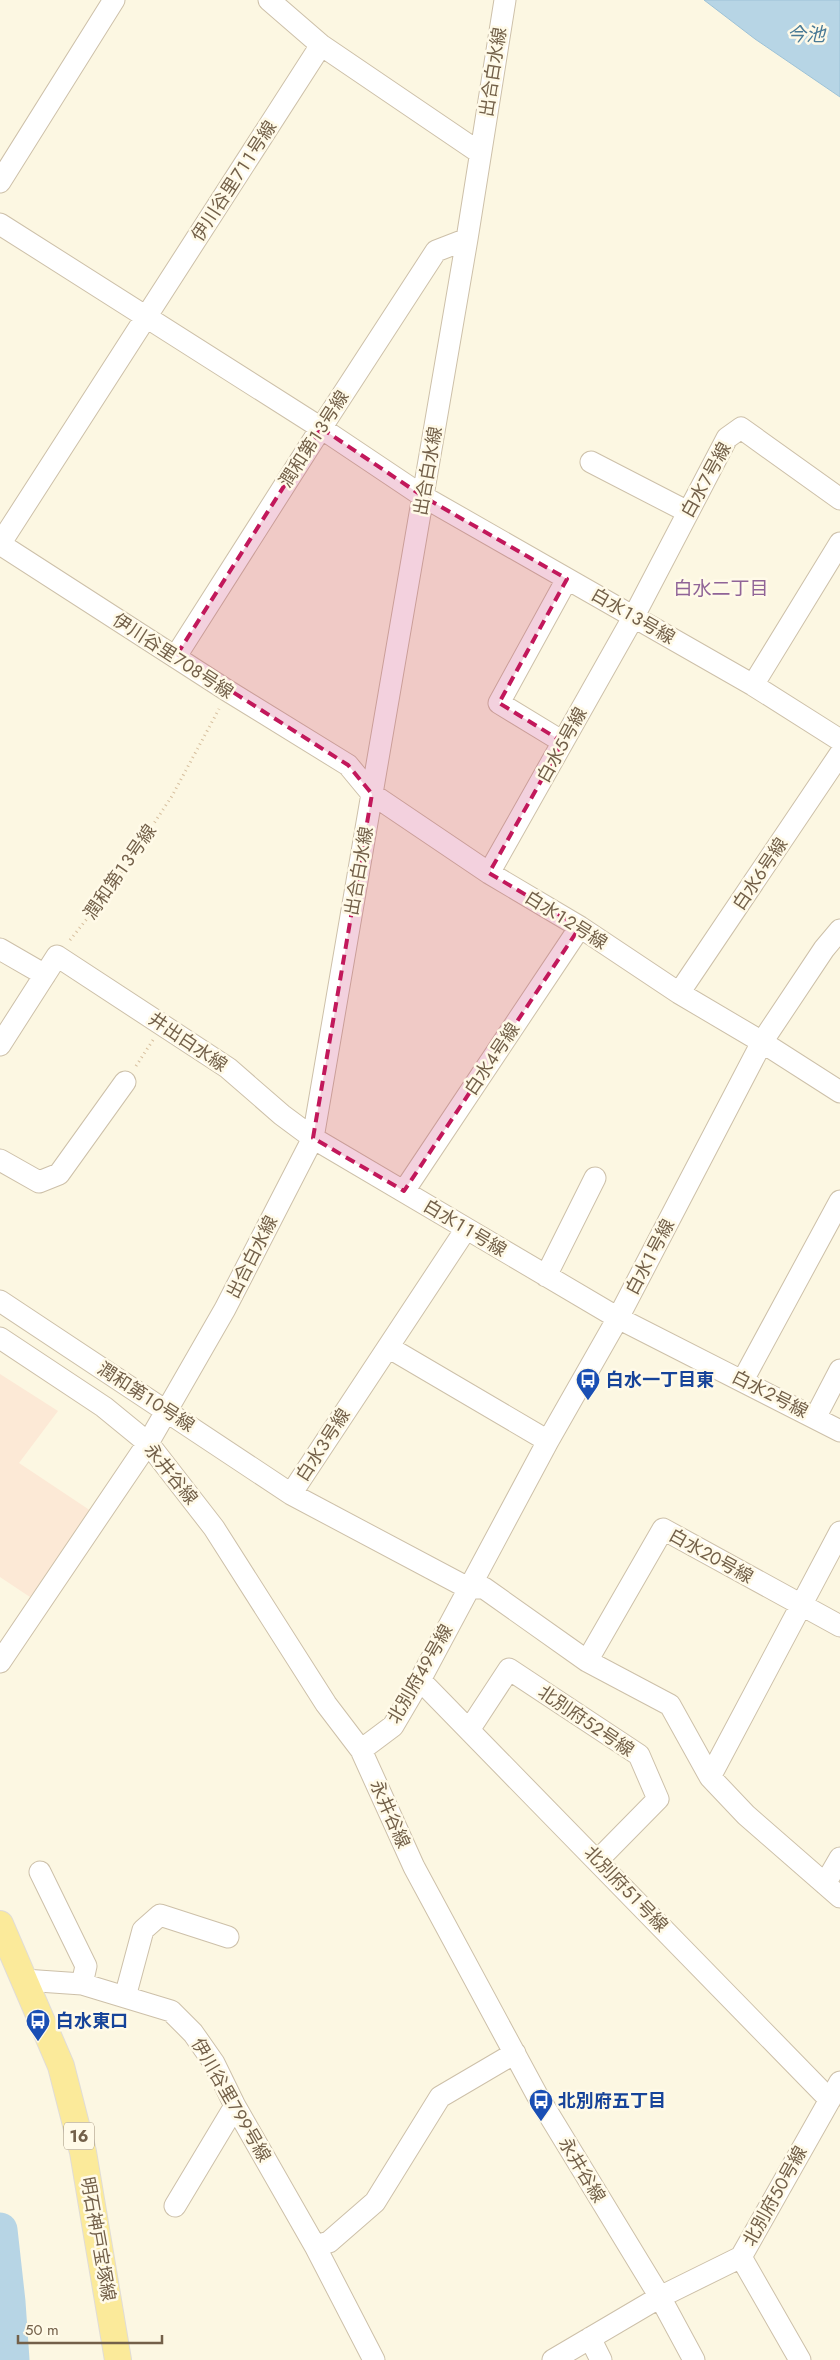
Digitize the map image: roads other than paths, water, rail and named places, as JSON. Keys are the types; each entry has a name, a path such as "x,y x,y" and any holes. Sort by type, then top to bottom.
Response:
{"main road":[{"name":"明石神戸宝塚線","path":"0,1924 61,2066 83,2152 118,2360"}],"street":[{"path":"0,182 114,0"},
{"path":"269,0 321,45 480,153"},
{"name":"出合白水線","path":"0,1662 148,1443 225,1309 313,1138 424,497 505,0"},
{"name":"伊川谷里７１１号線","path":"0,544 321,45"},
{"name":"白水１３号線","path":"0,224 320,428 424,497 634,616 840,740"},
{"name":"潤和第１３号線","path":"176,656 320,428 436,251 467,239"},
{"name":"白水７号線","path":"634,616 727,438 741,428 840,499"},
{"path":"591,462 688,512"},
{"path":"753,686 840,542"},
{"name":"伊川谷里７０８号線","path":"0,544 228,691 348,765 372,794"},
{"path":"563,742 499,703 567,578"},
{"name":"白水５号線","path":"489,873 634,616"},
{"name":"白水６号線","path":"680,993 840,754"},
{"name":"白水１２号線","path":"372,794 489,873 580,927 680,993 840,1092"},
{"name":"白水４号線","path":"404,1191 580,927"},
{"name":"白水１号線","path":"468,1588 618,1318 762,1042 824,949 840,930"},
{"path":"0,949 45,976 0,1045"},
{"name":"井出白水線","path":"45,976 57,956 228,1068 282,1115 313,1138"},
{"path":"0,1160 39,1182 59,1174 125,1082"},
{"name":"白水１１号線","path":"313,1138 618,1318"},
{"path":"546,1276 595,1178"},
{"path":"743,1380 840,1201"},
{"name":"白水３号線","path":"466,1230 291,1494 468,1588"},
{"name":"潤和第１０号線","path":"0,1301 291,1494"},
{"name":"白水２号線","path":"618,1318 840,1431"},
{"path":"38,1364 54,1337"},
{"name":"永井谷線","path":"0,1338 104,1407 148,1443 214,1528 326,1704 361,1750 414,1867 536,2095 660,2297 694,2360"},
{"path":"388,1347 548,1441"},
{"path":"815,1418 840,1370"},
{"name":"白水２０号線","path":"587,1661 663,1529 840,1626"},
{"path":"710,1777 840,1532"},
{"path":"468,1588 484,1588 587,1661 670,1705 710,1777 746,1815 833,1890 840,1858"},
{"name":"北別府４９号線","path":"361,1750 392,1726 420,1680 468,1588"},
{"name":"北別府５２号線","path":"470,1730 509,1669 639,1755 658,1799 598,1860"},
{"name":"北別府５１号線","path":"420,1680 598,1860 835,2091"},
{"path":"40,1872 86,1966 82,1984"},
{"path":"125,1997 143,1930 160,1915 228,1937"},
{"name":"伊川谷里７９９号線","path":"24,1980 82,1984 171,2011 193,2034 204,2048 315,2246 374,2360"},
{"path":"315,2246 329,2242 375,2202 440,2097 515,2053"},
{"name":"北別府５０号線","path":"553,2360 660,2297 740,2257 835,2091"},
{"path":"175,2206 235,2106"},
{"path":"740,2257 800,2360"},
{"path":"590,2338 602,2360"}],"water":[{"name":"今池","path":"704,0 840,0 840,97 755,39"}],"waterway":[{"path":"0,2230 12,2360"}],"place":[{"name":"白水一丁目東","path":"588,1401"},
{"name":"白水東口","path":"38,2042"},
{"name":"北別府五丁目","path":"541,2122"}],"district":[{"name":"白水二丁目","path":"721,588"}]}
